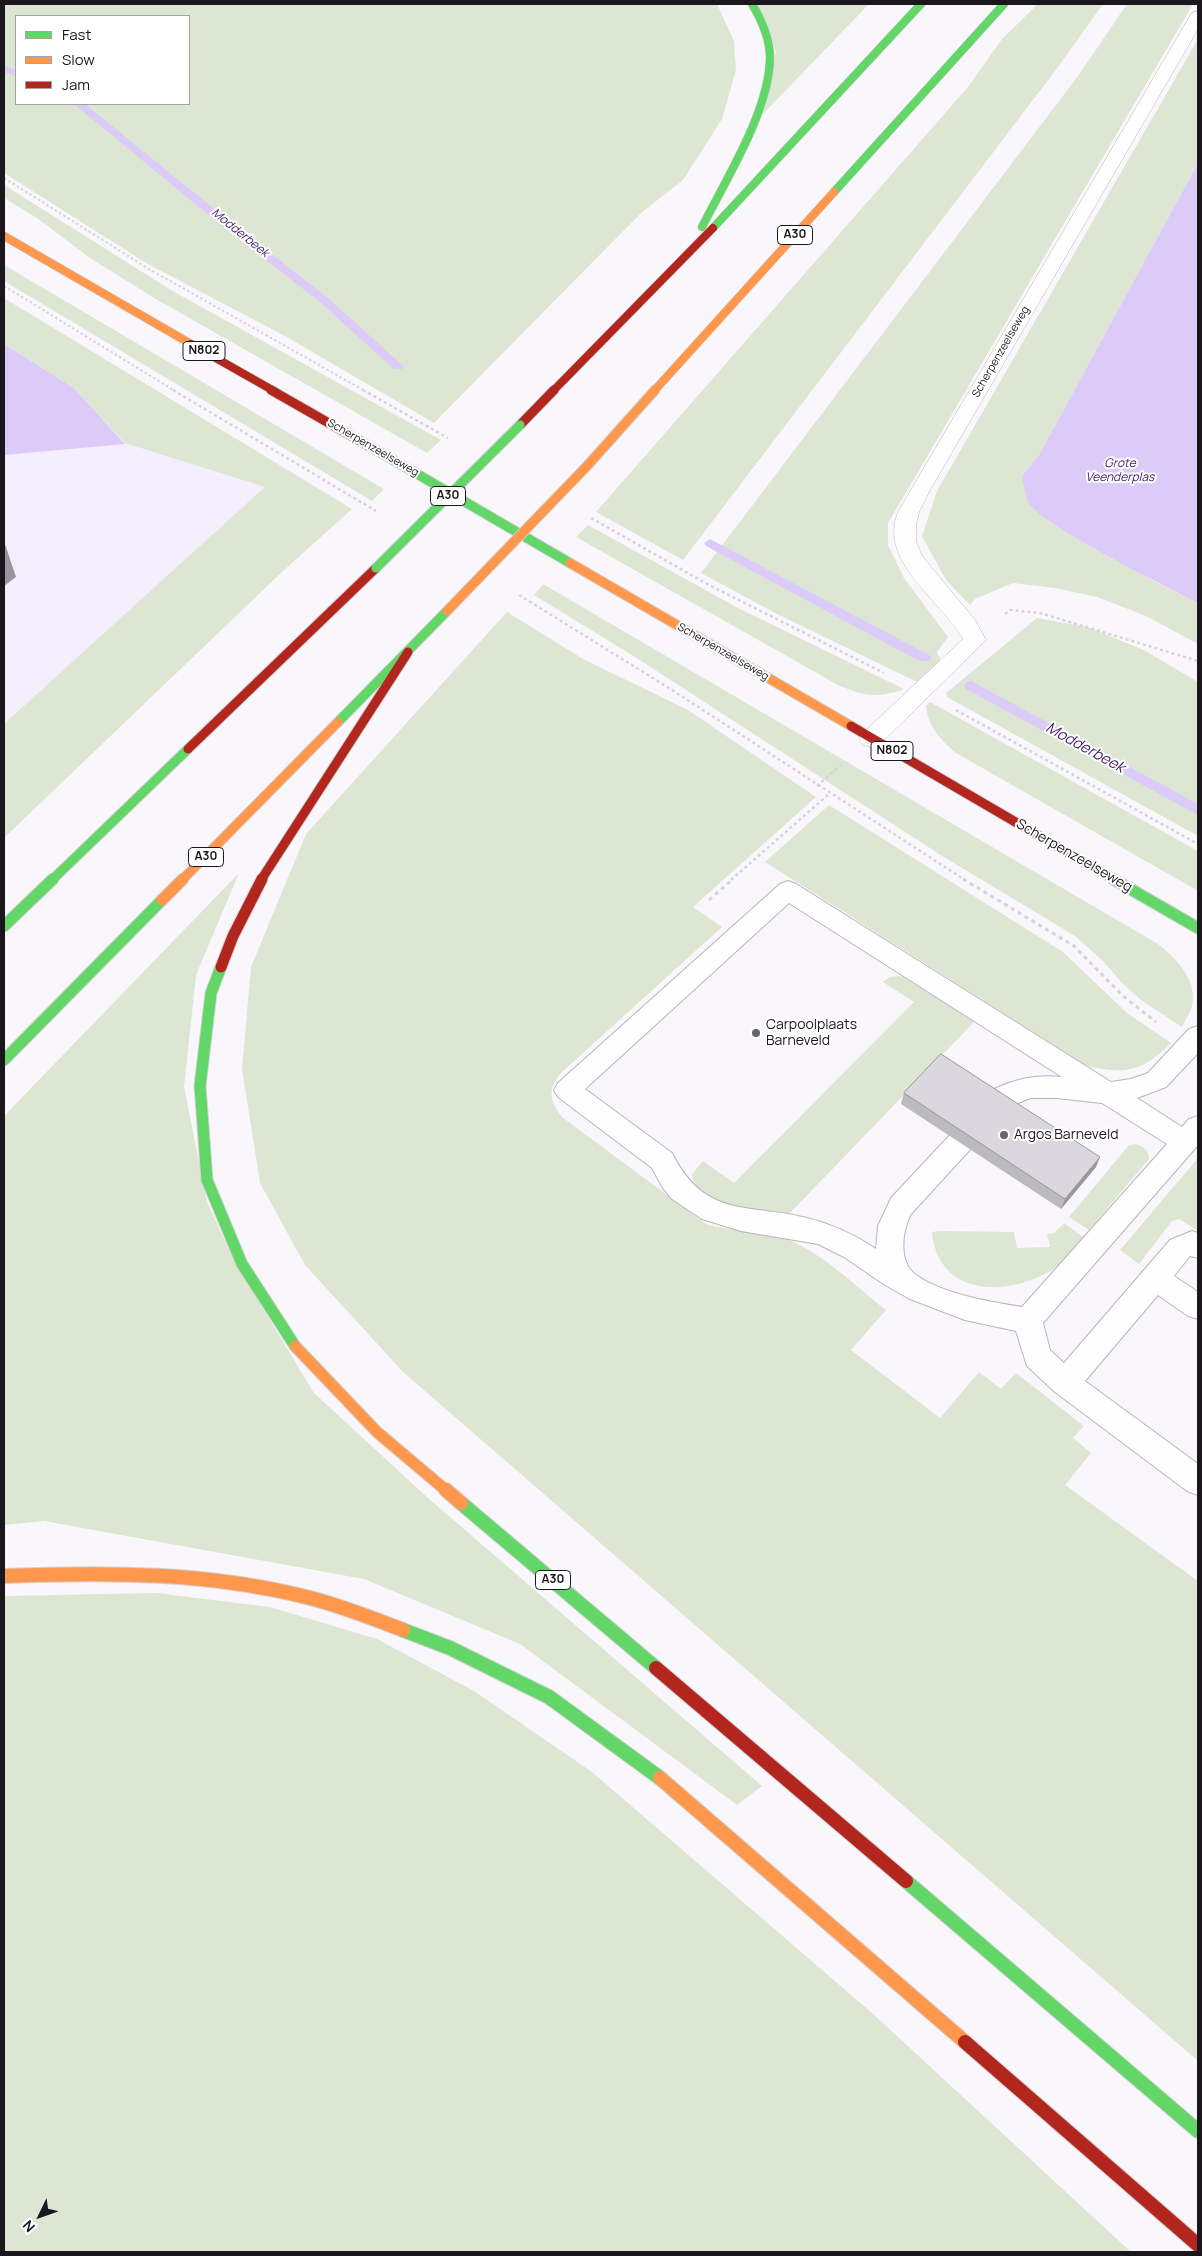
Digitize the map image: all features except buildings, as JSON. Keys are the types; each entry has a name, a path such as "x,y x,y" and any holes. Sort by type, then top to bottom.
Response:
{"main road":[{"name":"A30","path":"689,254 763,99 770,57 759,14 752,4"},
{"name":"A30","path":"4,926 376,568 520,424 689,254 921,4"},
{"name":"A30","path":"4,1060 408,652 587,466 1004,4"},
{"name":"Scherpenzeelseweg","path":"4,236 396,461 1198,928"},
{"name":"A30","path":"408,652 261,880 233,936 212,993 200,1086 207,1180 242,1264 297,1348 377,1432 1198,2130"},
{"path":"4,1576 80,1572 156,1574 228,1582 299,1595 375,1619 450,1648 549,1697 668,1784 1198,2245"}],"street":[{"name":"Scherpenzeelseweg","path":"975,640 970,628 957,611 932,585 908,554 905,524 920,490 1198,16"},
{"path":"871,738 975,640"}],"lane":[{"path":"788,890 1109,1093 1192,1135 1028,1320 991,1315 954,1305 904,1282 863,1254 822,1233 794,1225 726,1216 700,1205 687,1196 670,1178 663,1161 567,1090 788,890"},
{"path":"904,1282 894,1266 890,1247 889,1232 892,1220 901,1206 1000,1098 1017,1090 1031,1087 1057,1087 1109,1093 1133,1089 1157,1080 1195,1040"},
{"path":"1065,1383 1180,1248 1192,1243 1198,1246"},
{"path":"1155,1278 1198,1307"},
{"path":"1028,1320 1037,1356 1065,1383 1198,1481"}],"path":[{"path":"4,286 130,365 380,514"},
{"path":"517,594 669,688 829,794 1074,946 1123,998 1138,1010 1195,1040"},
{"path":"975,640 1010,610 1040,613 1198,661"},
{"path":"709,900 829,794"}],"shaded area":[{"path":"4,426 125,443 267,487 4,726"}],"green space":[{"path":"4,4 717,4 734,41 736,70 722,119 683,180 641,213 434,423 285,336 146,263 4,173"},
{"path":"757,4 869,4 763,114 776,51"},
{"path":"1038,4 1103,4 1058,67 683,560 596,512 968,87 1002,39"},
{"path":"1127,4 1193,4 888,523 888,545 904,578 948,637 937,652 941,661 918,681 915,681 775,613 701,573 1078,76"},
{"path":"1198,39 1198,163 1039,455 1022,476 1152,580 1198,603 1198,644 1146,616 1097,597 1055,588 1013,583 975,599 970,605 946,580 922,536 937,491"},
{"path":"4,185 171,290 441,440 427,453 154,298 90,258 37,218 4,198"},
{"path":"4,265 384,489 372,501 4,281"},
{"path":"4,298 352,509 283,571 4,838 4,724 265,487 125,443 74,388 4,344"},
{"path":"588,525 736,607 904,689 886,694 870,695 855,692 838,685 576,537"},
{"path":"543,584 1158,944 1184,970 1192,987 1192,1006 1182,1027 1141,1000 1121,982 1104,962 1075,936 939,854 635,657 534,595"},
{"path":"507,612 583,659 688,710 816,797 693,907 722,927 557,1078 552,1089 552,1099 562,1117 706,1224 778,1236 808,1249 835,1268 886,1310 851,1350 940,1418 979,1372 1001,1389 1016,1373 1084,1426 1073,1438 1091,1453 1065,1485 1198,1581 1198,2061 403,1372 305,1265 260,1183 242,1069 251,967 306,834"},
{"path":"1037,618 1087,627 1144,650 1198,682 1198,836 947,697 946,693"},
{"path":"930,702 1198,851 1198,891 956,753 940,738 932,727 926,706"},
{"path":"829,805 1063,952 1127,1013 1171,1043 1152,1060 1133,1068 1113,1070 1087,1066 765,862"},
{"path":"239,873 196,975 184,1087 207,1202 233,1259 314,1393 428,1498 762,1786 737,1805 520,1644 364,1579 44,1521 4,1525 4,1116"},
{"path":"890,977 911,978 976,1020 792,1211 784,1216 735,1209 717,1203 707,1197 698,1188 692,1174 703,1161 734,1183 914,1002 883,982"},
{"path":"1136,1144 1146,1149 1149,1159 1089,1230 1069,1217 1129,1145"},
{"path":"1198,1158 1198,1231 1179,1219 1172,1221 1139,1264 1120,1250"},
{"path":"1064,1223 1083,1237 1063,1261 1037,1278 999,1287 980,1286 962,1281 948,1270 937,1255 932,1233 936,1231 1014,1232 1017,1248 1050,1247 1047,1234 1054,1233"},
{"path":"156,1593 270,1607 377,1639 474,1691 592,1772 872,2013 1131,2252 4,2252 4,1596"}],"water":[{"name":"Grote Veenderplas","path":"1198,163 1198,603 1055,525 1037,512 1028,502 1022,476 1039,455"},
{"path":"4,344 74,388 125,444 4,455"}],"waterway":[{"name":"Modderbeek","path":"4,69 15,73"},
{"name":"Modderbeek","path":"80,105 220,219 324,300 398,367"},
{"name":"Modderbeek","path":"710,543 924,658"},
{"name":"Modderbeek","path":"971,686 1198,810"}],"traffic: fast":[{"path":"702,227 744,144 754,121 768,77 770,58 768,45 761,22 752,4"},
{"path":"713,228 921,4"},
{"path":"834,192 1004,4"},
{"path":"376,568 520,425"},
{"path":"376,450 570,563"},
{"path":"338,722 447,611"},
{"path":"4,926 188,749"},
{"path":"1077,858 1198,928"},
{"path":"4,1060 162,900"},
{"path":"221,967 211,993 200,1086 207,1180 242,1264 295,1346"},
{"path":"461,1503 656,1668"},
{"path":"403,1630 450,1648 549,1697 660,1778"},
{"path":"906,1881 1198,2131"}],"traffic: slow":[{"path":"587,466 834,192"},
{"path":"4,236 191,344"},
{"path":"447,611 587,466"},
{"path":"570,563 851,726"},
{"path":"162,900 338,722"},
{"path":"295,1346 377,1432 461,1503"},
{"path":"4,1576 152,1575 262,1587 311,1598 403,1630"},
{"path":"660,1778 965,2042"}],"traffic: jam":[{"path":"520,425 713,228"},
{"path":"191,344 376,450"},
{"path":"188,749 376,568"},
{"path":"221,967 233,936 261,880 408,652"},
{"path":"851,726 1077,858"},
{"path":"656,1668 906,1881"},
{"path":"965,2042 1198,2245"}],"place":[{"name":"Carpoolplaats Barneveld","path":"756,1033"},
{"name":"Argos Barneveld","path":"1004,1135"}]}
